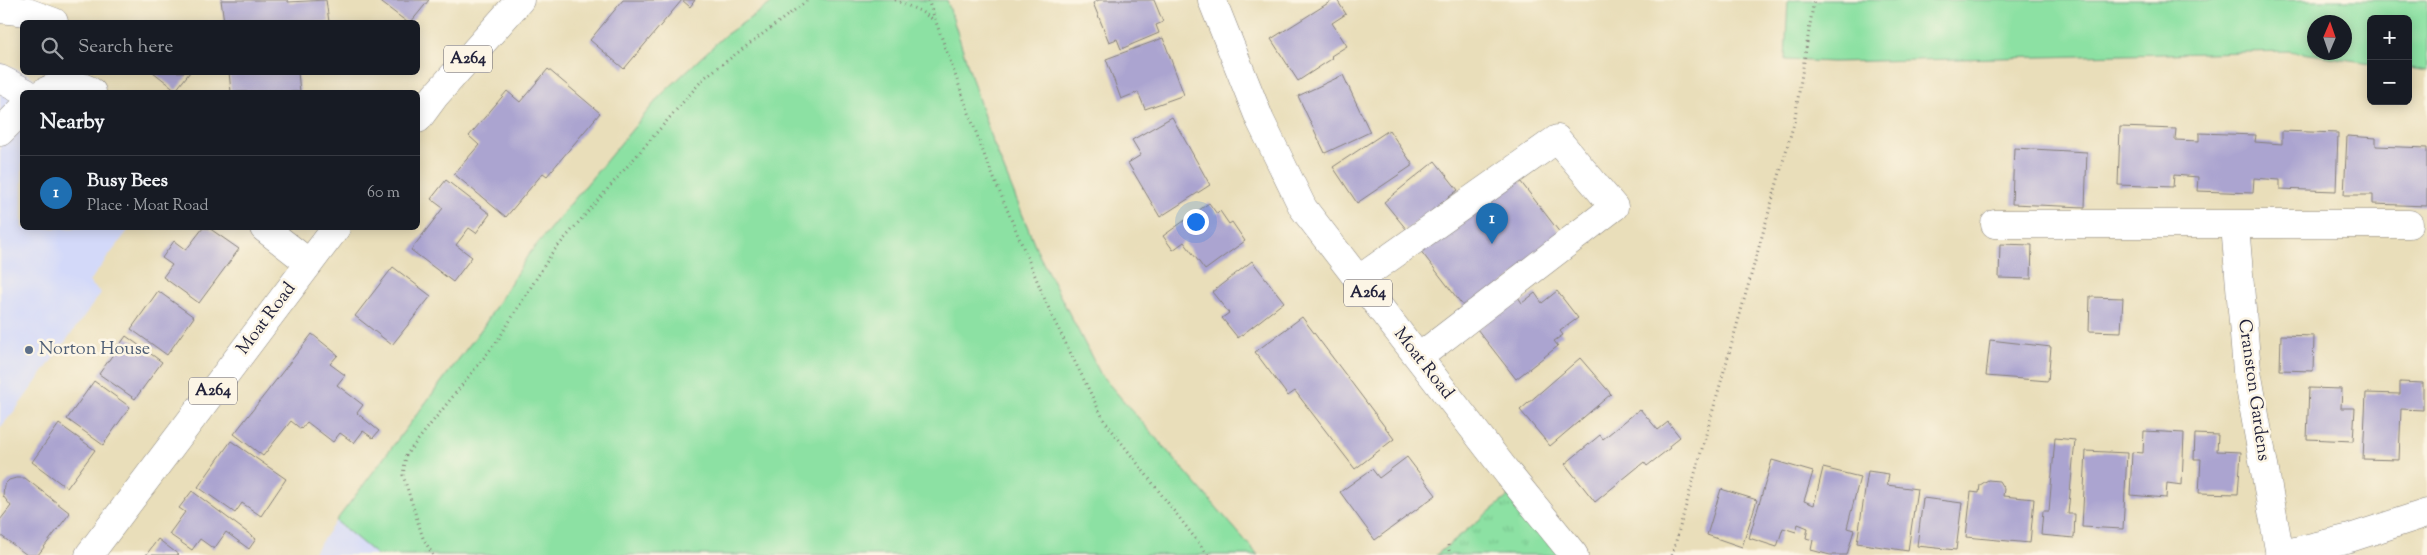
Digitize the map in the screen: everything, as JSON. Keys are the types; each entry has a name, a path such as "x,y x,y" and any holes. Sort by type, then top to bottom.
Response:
{"main road":[{"name":"A264","path":"420,116 435,96 520,0"},
{"name":"Moat Road","path":"1212,0 1260,120 1303,208 1509,475 1574,555"},
{"path":"0,9 27,12 49,20"},
{"path":"0,79 21,90"},
{"path":"51,90 64,86 89,84"},
{"path":"0,132 20,112"},
{"path":"1358,280 1556,139 1614,207 1419,357"},
{"path":"1995,224 2409,224"},
{"name":"Cranston Gardens","path":"2235,224 2247,371 2280,555"},
{"path":"267,230 309,263"},
{"name":"Moat Road","path":"89,555 334,230"},
{"path":"2280,555 2350,538 2427,513"}],"path":[{"path":"432,555 423,538 403,475 406,455 498,340 552,253 704,78 808,0"},
{"path":"895,0 920,11 934,20"},
{"path":"928,0 985,156 1052,316 1104,420 1208,555"},
{"path":"1672,555 1794,123 1814,0"},
{"path":"1448,545 1450,555"}],"shaded area":[{"name":"Norton House","path":"0,63 20,71 20,75 29,75 49,90 20,90 20,230 128,230 89,282 101,293 17,408 0,428"},
{"path":"336,521 377,555 312,555"}],"green space":[{"path":"776,0 947,0 990,135 1039,255 1101,375 1258,555 377,555 336,521 483,327 528,255 660,96 724,36"},
{"path":"1788,0 2427,0 2427,71 2412,69 2412,15 2367,15 2367,62 2350,60 2352,60 2352,15 2307,15 2307,54 2288,51 1834,62 1785,60"},
{"path":"1516,490 1574,555 1436,555"}],"building":[{"path":"221,0 288,0 288,2 326,0 329,20 224,20"},
{"path":"378,0 429,0 413,20 404,20"},
{"path":"623,0 682,0 624,69 590,40"},
{"path":"682,0 695,0 690,7"},
{"path":"1099,0 1154,0 1163,22 1156,25 1159,33 1121,49 1117,39 1109,42 1093,3"},
{"path":"1333,0 1337,0 1346,14 1332,23 1347,46 1331,56 1333,58 1298,81 1271,39"},
{"path":"1163,38 1184,95 1145,109 1138,92 1121,99 1106,59"},
{"path":"548,69 600,113 547,176 543,173 506,217 454,174 479,145 469,136 507,91 520,102"},
{"path":"157,75 188,75 176,90"},
{"path":"229,75 298,75 300,90 231,90"},
{"path":"1343,75 1370,132 1325,153 1298,96"},
{"path":"1172,117 1210,185 1160,217 1128,163 1141,155 1132,140"},
{"path":"2120,127 2176,129 2175,140 2199,141 2199,133 2256,135 2255,142 2282,144 2282,131 2338,133 2336,191 2280,189 2280,180 2254,178 2253,193 2197,191 2198,177 2174,175 2173,187 2118,185"},
{"path":"1389,130 1413,165 1357,203 1333,167"},
{"path":"2347,136 2376,138 2376,146 2427,148 2427,206 2373,204 2373,195 2344,195"},
{"path":"2014,148 2087,152 2085,207 2012,204"},
{"path":"1435,161 1458,190 1407,230 1384,202"},
{"path":"1517,177 1564,238 1467,311 1420,250"},
{"path":"446,180 490,214 476,233 469,228 456,245 472,257 453,282 411,250 443,208 431,199"},
{"path":"1209,203 1217,214 1220,211 1229,224 1232,222 1245,241 1205,270 1184,242 1173,250 1163,236"},
{"path":"201,230 212,230 239,249 199,303 163,277 172,265 162,258 174,241 186,250"},
{"path":"2000,244 2032,245 2031,279 1999,278"},
{"path":"1252,261 1284,302 1238,338 1222,318 1229,313 1212,292"},
{"path":"393,267 431,296 392,345 355,316"},
{"path":"158,291 194,317 167,355 131,329"},
{"path":"1557,291 1578,318 1560,331 1563,335 1554,341 1558,346 1516,379 1477,329 1518,297 1522,303 1535,293 1542,303"},
{"path":"2090,297 2123,298 2121,332 2089,331"},
{"path":"1302,317 1394,439 1355,469 1295,391 1288,396 1255,352"},
{"path":"312,334 338,355 330,364 345,375 337,385 363,405 357,413 379,431 373,438 363,431 354,443 340,433 333,442 307,422 301,429 291,421 263,456 234,434"},
{"path":"2281,335 2314,336 2313,371 2280,370"},
{"path":"126,336 162,362 135,399 99,374"},
{"path":"1990,340 2051,347 2048,381 1986,376"},
{"path":"1580,358 1611,394 1550,446 1520,410"},
{"path":"94,381 130,407 103,445 67,419"},
{"path":"2400,382 2423,383 2423,410 2401,409 2399,460 2363,459 2366,393 2400,394"},
{"path":"2309,388 2342,389 2341,408 2355,408 2353,441 2307,439"},
{"path":"1640,409 1658,430 1668,422 1680,437 1669,446 1670,448 1647,466 1644,462 1595,502 1565,464 1600,435 1603,439"},
{"path":"59,424 95,450 67,488 32,462"},
{"path":"2144,431 2184,433 2182,485 2167,483 2166,498 2130,495 2132,452 2143,453"},
{"path":"2195,434 2218,435 2217,451 2241,452 2238,494 2199,493 2201,459 2194,459"},
{"path":"2055,438 2075,440 2068,514 2075,514 2074,538 2041,535 2043,511 2049,511"},
{"path":"231,441 286,479 261,516 242,503 235,513 198,487"},
{"path":"2086,451 2127,453 2123,529 2082,527"},
{"path":"1407,457 1436,495 1375,540 1340,492 1372,469 1379,478"},
{"path":"1772,460 1813,472 1804,501 1814,505 1823,468 1860,477 1847,528 1854,530 1847,555 1830,555 1811,550 1813,540 1806,538 1808,528 1798,524 1796,532 1783,528 1777,547 1749,538"},
{"path":"1868,471 1889,474 1887,485 1917,489 1908,551 1857,543"},
{"path":"25,478 70,513 38,555 27,555 0,535 0,520 11,506 3,496 4,485 9,480"},
{"path":"1988,480 1999,481 2004,489 2003,496 2034,499 2030,543 1966,537 1971,492 1979,493 1980,485"},
{"path":"1721,489 1757,500 1742,547 1707,535"},
{"path":"192,491 256,539 249,549 226,532 214,549 200,539 192,550 169,534 185,512 179,508"},
{"path":"1923,498 1962,503 1956,550 1917,546"},
{"path":"158,539 179,555 146,555"}],"place":[{"name":"Busy Bees","path":"1492,244"},
{"name":"Norton House","path":"29,350"}]}
